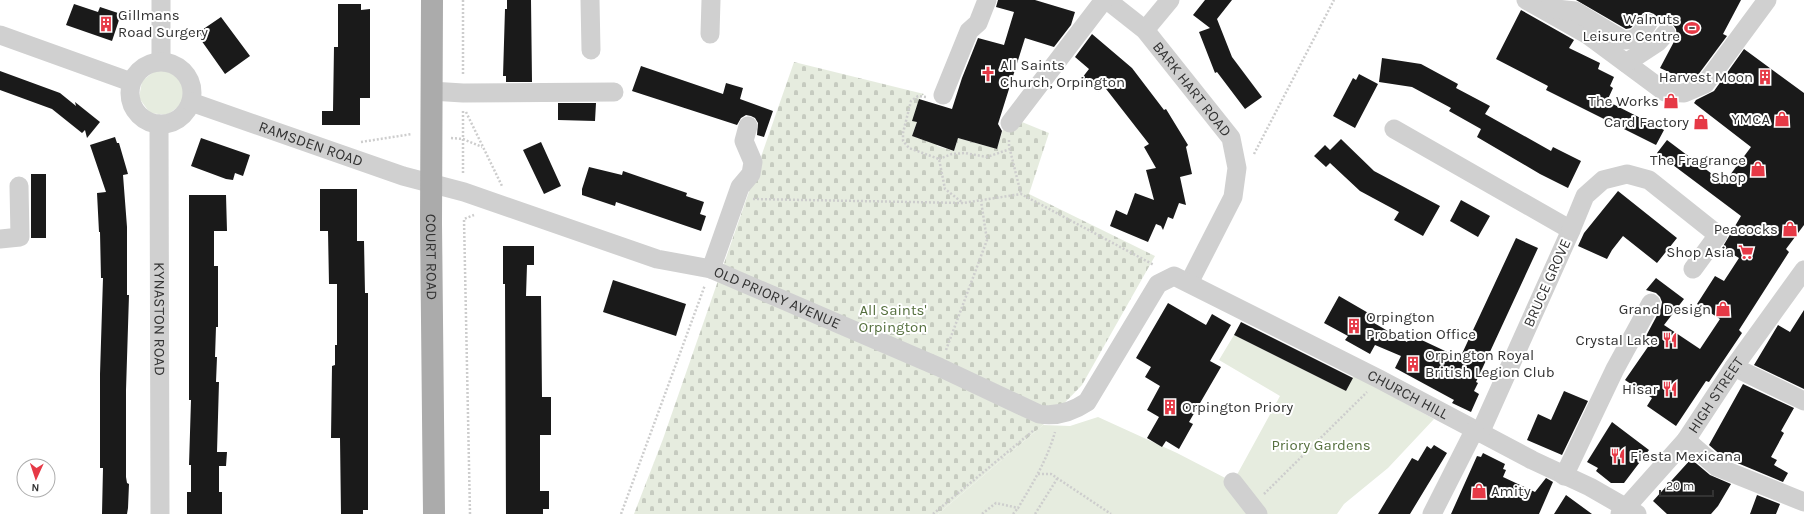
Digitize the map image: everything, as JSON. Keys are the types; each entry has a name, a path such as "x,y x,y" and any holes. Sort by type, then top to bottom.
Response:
{"main road":[{"name":"COURT ROAD","path":"432,0 431,91 434,514"}],"street":[{"path":"161,0 161,61"},
{"path":"590,0 591,50"},
{"path":"710,34 711,0"},
{"path":"943,95 969,31 978,24 986,0"},
{"path":"1010,123 1106,0"},
{"name":"BARK HART ROAD","path":"1106,0 1145,30 1231,138 1237,168 1233,197 1181,280"},
{"path":"1145,30 1170,0"},
{"path":"1532,4 1588,35 1665,92 1684,93 1705,84 1767,0"},
{"path":"1532,4 1575,11 1623,40 1638,38 1648,22"},
{"path":"1626,63 1658,42 1666,32"},
{"path":"0,35 132,82"},
{"path":"161,61 180,67 191,83 191,102 179,119 159,124 141,117 130,101 132,82 143,67 161,61"},
{"path":"431,91 463,93 614,92"},
{"name":"RAMSDEN ROAD","path":"191,102 402,176 432,183"},
{"name":"KYNASTON ROAD","path":"159,124 160,514"},
{"path":"711,269 740,187 751,174 753,162 744,142 748,126"},
{"name":"BRUCE GROVE","path":"1394,129 1571,230 1477,432 1432,514"},
{"path":"1571,230 1585,196 1604,180 1627,174 1649,180 1718,235 1693,269"},
{"name":"OLD PRIORY AVENUE","path":"432,183 464,192 657,259 711,269 939,367 1039,414 1056,415"},
{"path":"0,239 20,237 19,186"},
{"name":"HIGH STREET","path":"1628,512 1686,440 1734,367 1804,270"},
{"path":"1056,415 1075,410 1087,402 1158,284 1181,280"},
{"name":"CHURCH HILL","path":"1181,280 1379,379 1477,432 1564,476 1590,487 1628,512"},
{"path":"1564,476 1615,369 1651,303"},
{"path":"1734,367 1804,401"},
{"path":"1686,440 1717,467 1804,502"},
{"path":"1233,482 1256,510"}],"path":[{"path":"1251,159 1334,0"},
{"path":"943,95 934,98 918,96 911,101 903,132 903,141 910,148 939,159 952,154 965,153 986,157 1010,149"},
{"path":"463,105 508,207 464,219 470,514"},
{"path":"1010,123 1010,149 1021,194"},
{"path":"359,142 411,134"},
{"path":"939,159 945,189 963,203"},
{"path":"750,206 752,199 963,203 1021,194 1181,280"},
{"path":"939,367 988,240 981,201"},
{"path":"622,514 711,269"},
{"path":"1256,510 1379,379"},
{"path":"1013,514 1038,474 1051,445 1056,415"},
{"path":"933,514 1056,415"},
{"path":"1038,474 1050,474 1111,514"},
{"path":"1034,514 1057,479"},
{"path":"982,514 996,503 1018,508"}],"green space":[{"name":"All Saints' Orpington","path":"794,62 924,94 919,99 917,122 912,136 924,140 939,140 937,146 954,151 958,138 997,149 1004,126 1017,120 1049,133 1029,194 1155,256 1082,385 1043,425 938,514 634,514 663,439"},
{"path":"156,70 173,72 184,87 182,104 167,115 150,113 139,98 142,81"},
{"name":"Priory Gardens","path":"1234,335 1346,391 1354,375 1434,419 1388,468 1344,504 1337,514 938,514 1043,425 1070,426 1098,417 1177,453 1233,482 1280,396 1219,360"}],"building":[{"path":"507,0 531,0 532,82 506,82 506,76 503,76 505,9 507,9"},
{"name":"All Saints Church, Orpington","path":"998,0 1035,0 1075,12 1071,25 1054,47 1025,38 998,124 1002,131 997,149 958,138 954,151 912,136 917,122 912,121 919,99 952,109 962,78 978,38 1004,45 1014,12 996,7"},
{"path":"1205,0 1232,0 1217,19 1232,57 1262,97 1245,109 1217,72 1215,73 1199,32 1210,28 1193,15"},
{"name":"Walnuts Leisure Centre","path":"1576,0 1741,0 1723,34 1727,36 1698,75 1686,80 1660,68 1677,36 1676,29 1673,25 1668,22 1659,25 1658,18 1649,12 1643,13 1631,28 1626,29"},
{"path":"74,4 98,12 100,7 121,14 112,41 66,25"},
{"path":"338,4 361,4 361,10 370,9 370,98 360,98 360,125 322,125 322,111 333,111 334,47 338,47"},
{"path":"1521,10 1574,40 1569,48 1600,63 1598,69 1614,77 1610,86 1613,88 1607,101 1664,130 1656,145 1546,90 1548,86 1496,59"},
{"path":"221,17 250,56 225,74 201,40 203,38 199,32"},
{"path":"1092,34 1132,68 1164,110 1166,109 1188,145 1186,147 1192,174 1180,177 1186,205 1179,203 1173,219 1168,217 1163,230 1161,226 1156,224 1148,242 1110,226 1116,210 1127,215 1135,193 1154,200 1146,170 1156,168 1144,147 1149,144 1103,85 1098,92 1082,78 1089,69 1075,57"},
{"path":"1744,49 1804,93 1804,225 1786,249 1789,252 1739,330 1742,333 1709,382 1706,381 1676,426 1647,406 1652,398 1625,380 1652,341 1646,336 1661,308 1662,302 1660,297 1656,293 1646,290 1656,278 1684,299 1664,325 1700,349 1720,319 1697,304 1715,276 1724,281 1739,258 1722,248 1741,216 1657,153 1667,140 1724,183 1751,147 1694,103 1696,100 1714,91"},
{"path":"1382,58 1421,64 1458,84 1456,88 1490,106 1485,114 1551,151 1553,147 1581,161 1568,188 1540,174 1477,137 1481,129 1449,111 1451,108 1412,87 1379,82"},
{"path":"641,66 723,94 726,83 743,88 740,99 773,111 764,137 757,135 758,123 755,118 751,116 746,115 741,118 737,125 632,91"},
{"path":"0,71 60,93 76,106 75,102 100,122 87,138 85,130 82,133 52,109 0,90"},
{"path":"1359,74 1378,84 1355,128 1333,116 1353,78 1356,80"},
{"path":"558,103 596,103 595,121 558,120"},
{"path":"115,137 117,143 119,143 128,174 123,175 127,227 127,295 129,295 126,390 126,477 127,483 129,484 127,514 102,514 103,468 100,468 100,374 103,278 101,278 97,193 106,192 90,145"},
{"path":"201,138 250,155 243,176 235,173 233,180 226,179 191,166"},
{"path":"1341,139 1374,171 1440,206 1423,236 1394,220 1399,212 1360,191 1330,163 1326,167 1314,156 1325,145 1330,150"},
{"path":"541,142 561,186 544,194 523,150"},
{"path":"589,167 622,175 623,171 687,193 686,196 704,202 700,214 706,216 701,231 616,202 615,206 582,195 582,189"},
{"path":"31,174 46,174 46,238 31,238"},
{"path":"320,189 357,189 357,241 364,241 365,293 368,293 368,510 363,510 363,514 341,514 340,438 331,438 332,366 335,365 335,345 337,345 337,284 329,284 328,231 320,231"},
{"path":"1618,191 1677,238 1657,263 1623,236 1607,259 1578,246 1584,233"},
{"path":"189,195 226,195 227,231 214,231 214,266 218,266 218,327 216,327 215,357 217,357 216,382 219,382 217,452 227,452 226,466 219,466 219,492 222,492 222,514 187,514 187,492 191,492 191,465 189,465 191,400 189,400"},
{"path":"1461,200 1490,216 1478,237 1450,221"},
{"path":"1516,238 1538,248 1476,382 1478,383 1474,391 1479,394 1471,412 1452,403 1454,400 1395,368 1401,356 1375,345 1370,354 1345,340 1348,336 1324,323 1339,296 1377,318 1374,323 1407,342 1411,335 1460,358"},
{"path":"503,246 534,246 534,265 527,265 526,296 541,296 542,397 551,397 551,435 540,435 540,491 549,491 549,509 543,509 543,514 506,514 505,284 503,284"},
{"path":"613,280 686,304 676,336 603,312"},
{"path":"1168,303 1206,325 1212,314 1231,325 1210,361 1221,367 1189,422 1193,424 1179,449 1166,441 1162,447 1147,438 1159,417 1147,410 1160,386 1145,377 1151,367 1136,358"},
{"path":"1804,310 1804,389 1754,365 1778,325 1790,332"},
{"path":"1241,322 1353,378 1346,391 1234,335"},
{"path":"1743,384 1794,408 1781,431 1784,433 1771,457 1777,460 1774,465 1788,473 1783,482 1723,457 1709,445"},
{"path":"1564,391 1588,401 1562,455 1527,440 1538,414 1551,420"},
{"name":"Fiesta Mexicana","path":"1612,422 1649,450 1624,483 1611,483 1596,471 1598,468 1587,462"},
{"path":"1434,445 1447,453 1410,514 1378,514 1412,458 1418,461 1427,446 1431,449"},
{"path":"1483,453 1505,464 1503,469 1506,470 1503,477 1535,492 1546,478 1553,482 1539,514 1451,514 1477,456 1481,457"},
{"path":"1691,459 1710,475 1731,484 1718,506 1711,514 1667,514 1653,501"},
{"path":"1566,495 1592,514 1554,514"},
{"path":"1757,495 1780,504 1776,514 1750,514"}],"place":[{"name":"Gillmans Road Surgery","path":"106,24"},
{"name":"Walnuts Leisure Centre","path":"1692,28"},
{"name":"All Saints Church, Orpington","path":"988,74"},
{"name":"Harvest Moon","path":"1765,77"},
{"name":"The Works","path":"1671,101"},
{"name":"YMCA","path":"1782,119"},
{"name":"Card Factory","path":"1701,122"},
{"name":"The Fragrance Shop","path":"1758,169"},
{"name":"Peacocks","path":"1790,229"},
{"name":"Shop Asia","path":"1746,252"},
{"name":"Grand Design","path":"1723,309"},
{"name":"Orpington Probation Office","path":"1354,326"},
{"name":"Crystal Lake","path":"1670,340"},
{"name":"Orpington Royal British Legion Club","path":"1413,364"},
{"name":"Hisar","path":"1670,389"},
{"name":"Orpington Priory","path":"1170,407"},
{"name":"Fiesta Mexicana","path":"1618,456"},
{"name":"Amity","path":"1479,491"}]}
